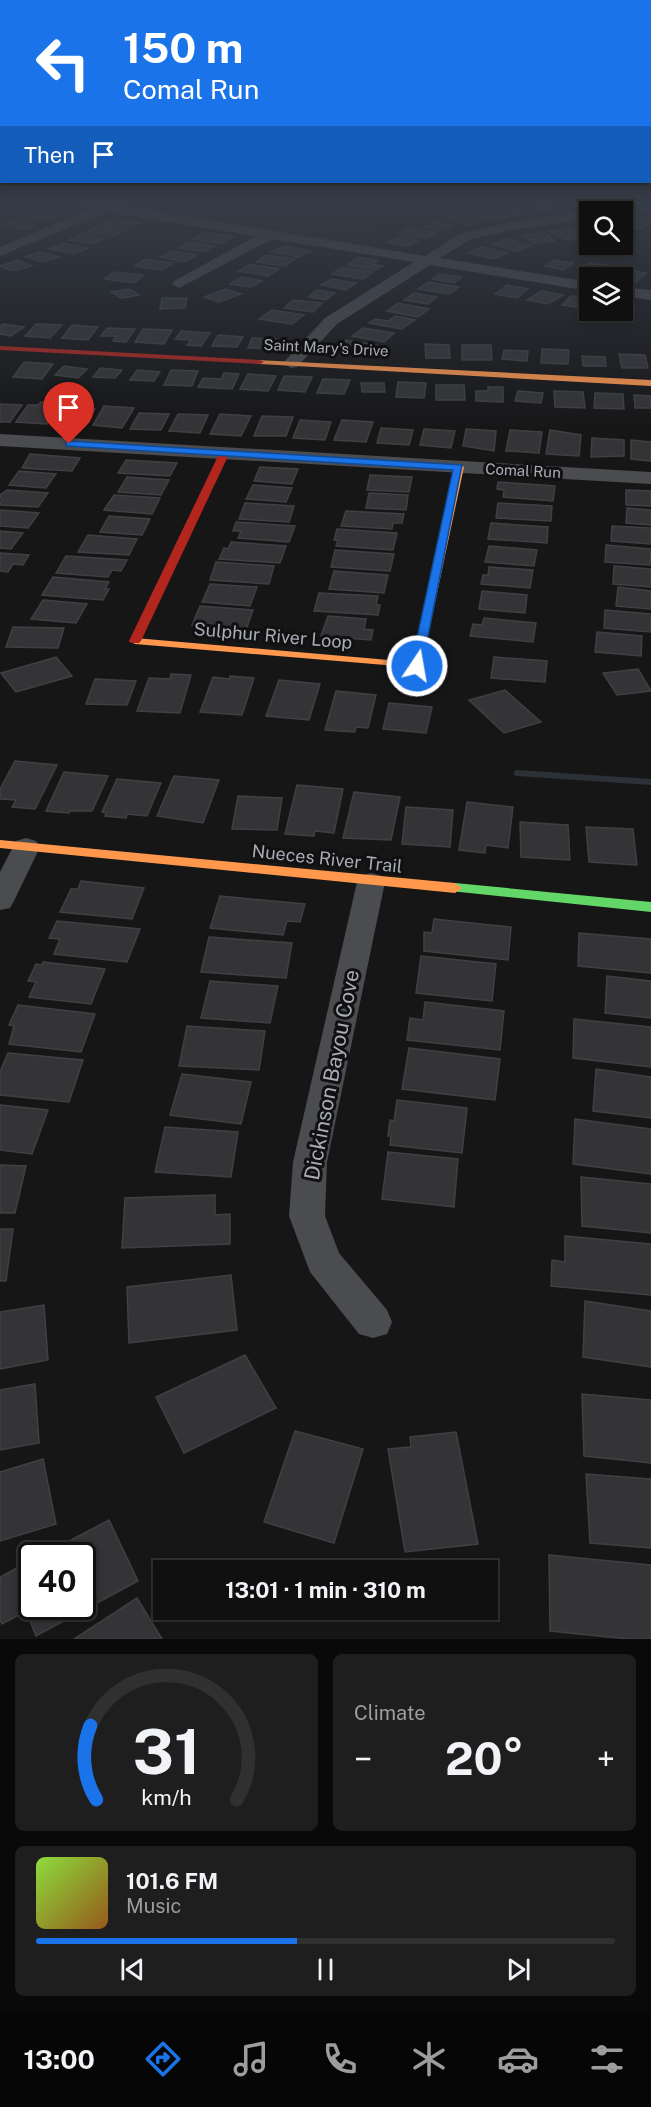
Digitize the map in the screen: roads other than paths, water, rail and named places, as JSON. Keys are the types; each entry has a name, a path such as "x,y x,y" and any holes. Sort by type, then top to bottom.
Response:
{"street":[{"path":"179,284 189,278"},
{"path":"291,363 331,321 396,278"},
{"path":"540,278 579,285"},
{"path":"633,293 651,295"},
{"name":"Saint Mary's Drive","path":"0,348 651,383"},
{"name":"Comal Run","path":"1,441 651,478"},
{"name":"Sulphur River Loop","path":"224,454 134,642 417,666 459,467"},
{"path":"0,901 13,846"},
{"name":"Nueces River Trail","path":"13,846 651,907"},
{"name":"Dickinson Bayou Cove","path":"371,882 310,1162 307,1216 323,1261 373,1322"}],"waterway":[{"path":"517,773 651,782"}]}
